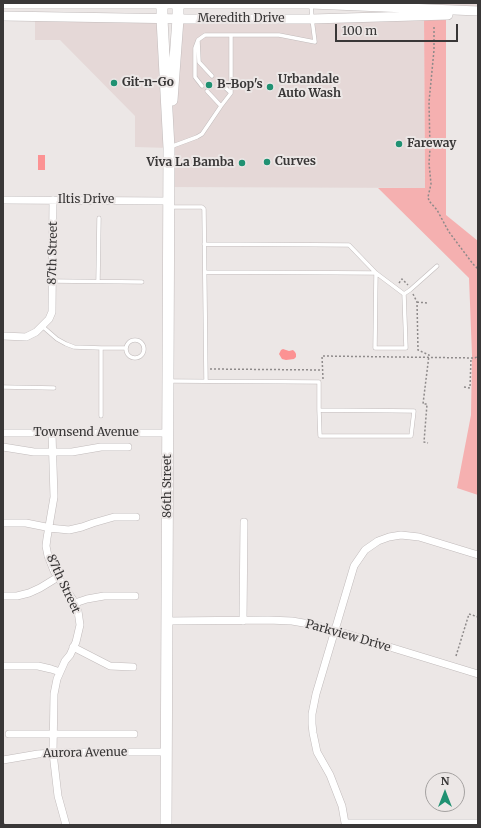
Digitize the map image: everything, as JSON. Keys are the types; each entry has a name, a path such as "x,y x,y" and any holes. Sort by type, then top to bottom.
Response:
{"main road":[{"name":"86th Street","path":"162,3 169,148 166,825"},
{"name":"86th Street","path":"169,148 178,3"},
{"name":"Meredith Drive","path":"3,4 311,4 478,12"},
{"name":"Meredith Drive","path":"3,16 162,19 312,19 478,12"}],"street":[{"name":"Iltis Drive","path":"3,200 53,200 169,204"},
{"name":"87th Street","path":"42,326 49,319 52,312 53,200"},
{"path":"3,336 26,337 36,332 42,326"},
{"name":"Townsend Avenue","path":"3,433 168,433"},
{"name":"87th Street","path":"52,433 54,497 46,546 54,571 75,603 80,625 76,642 57,679 54,694 53,753 58,796 66,825"},
{"path":"3,447 34,452 72,452 101,447 128,447"},
{"path":"3,523 26,523 49,528 69,530 114,517 136,517"},
{"path":"243,621 244,522"},
{"path":"478,555 419,537 401,535 378,541 365,550 354,566 334,630 312,714 313,733 317,752 330,775 342,806 345,822 478,822"},
{"path":"3,596 29,594 58,577"},
{"path":"75,603 104,596 135,596"},
{"name":"Parkview Drive","path":"167,621 292,622 315,625 478,674"},
{"path":"73,647 110,666 133,667"},
{"path":"3,666 38,666 60,672"},
{"path":"9,734 134,734"},
{"name":"Aurora Avenue","path":"3,760 53,753 167,752"}],"lane":[{"path":"202,86 195,77 195,48 198,40 204,35 279,35 315,42 311,4"},
{"path":"169,148 202,134 231,93 231,35"},
{"path":"198,40 199,62 212,76"},
{"path":"218,81 231,93"},
{"path":"207,91 221,106"},
{"path":"169,204 202,206 204,209 206,381"},
{"path":"98,281 99,218"},
{"path":"204,244 349,245 376,273 404,294"},
{"path":"404,294 436,266"},
{"path":"205,272 376,273"},
{"path":"376,273 375,348 406,348 404,294"},
{"path":"52,280 142,282"},
{"path":"42,326 57,339 74,347 126,348"},
{"path":"139,340 142,342 145,350 142,356 135,359 128,355 126,348 129,342 139,340"},
{"path":"100,416 101,348"},
{"path":"168,381 319,382 319,410 320,436 411,436 414,411 319,410"},
{"path":"3,387 54,388"}],"path":[{"path":"434,26 434,50 430,102 430,149 428,163 431,184 428,197 449,232 478,269"},
{"path":"395,287 402,279 408,285 417,302 418,350 428,355 423,404 427,404 424,442 428,443"},
{"path":"417,302 427,303"},
{"path":"319,382 323,382 322,356 475,358 478,356"},
{"path":"464,387 470,388 471,358"},
{"path":"206,369 323,370"},
{"path":"456,656 469,614 478,617"},
{"path":"3,819 4,825"}],"shaded area":[{"path":"178,3 478,3 478,11"},
{"path":"446,15 446,215 478,241 478,495 457,488 471,415 472,355 469,278 378,188 425,188 424,16"},
{"path":"35,16 162,19 169,143 178,19 424,16 425,188 169,187 169,148 135,147 135,116 60,40 35,40"},
{"path":"38,155 45,155 45,170 38,170"},
{"path":"283,349 289,351 293,350 296,357 294,359 282,359 279,354"}],"place":[{"name":"Git-n-Go","path":"114,83"},
{"name":"B-Bop's","path":"209,85"},
{"name":"Urbandale Auto Wash","path":"270,87"},
{"name":"Fareway","path":"399,144"},
{"name":"Curves","path":"267,162"},
{"name":"Viva La Bamba","path":"242,163"}]}
